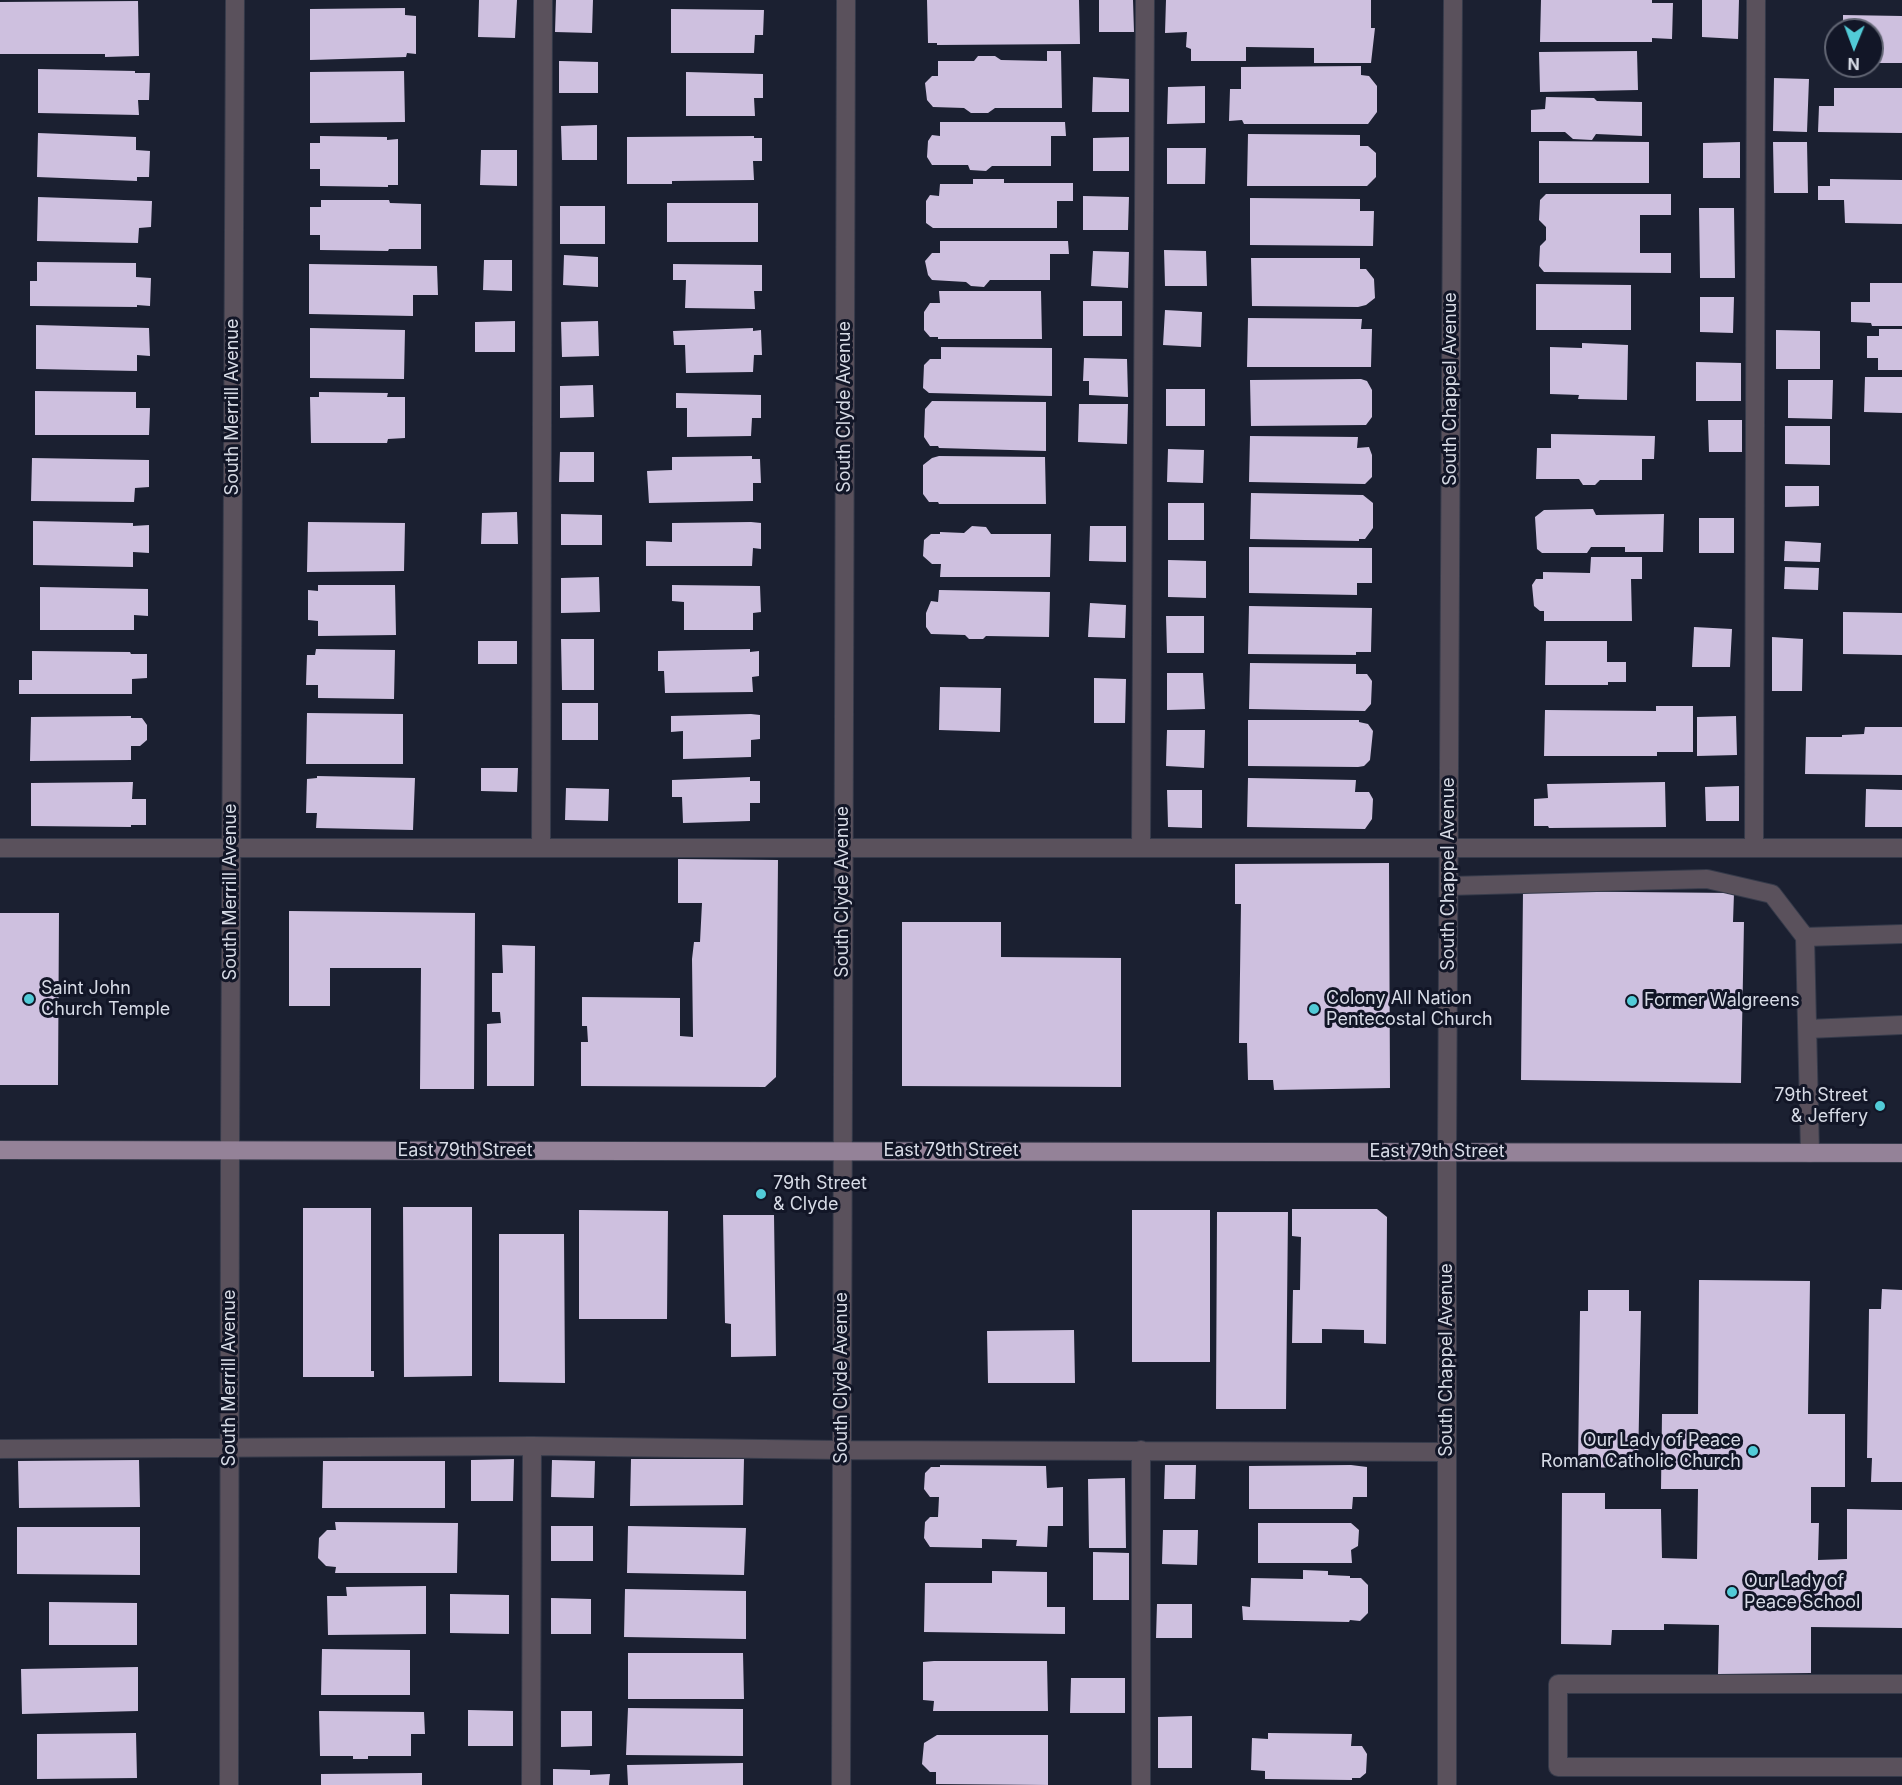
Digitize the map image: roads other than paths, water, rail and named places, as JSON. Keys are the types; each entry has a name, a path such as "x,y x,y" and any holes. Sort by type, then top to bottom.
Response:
{"main road":[{"name":"East 79th Street","path":"0,1150 1902,1153"}],"street":[{"name":"South Merrill Avenue","path":"229,1785 235,0"},
{"path":"541,848 543,0"},
{"name":"South Clyde Avenue","path":"841,1785 846,0"},
{"path":"1141,848 1145,0"},
{"name":"South Chappel Avenue","path":"1447,1785 1447,1152 1453,0"},
{"path":"1754,848 1756,0"},
{"path":"0,848 1902,848"},
{"path":"1449,886 1707,879 1772,894 1805,937 1810,1153"},
{"path":"1805,937 1902,934"},
{"path":"1808,1029 1902,1025"},
{"path":"531,1785 532,1446"},
{"path":"0,1449 532,1446 842,1450 1447,1452"},
{"path":"1141,1450 1141,1785"},
{"path":"1902,1684 1558,1684 1558,1767 1902,1767"}],"place":[{"name":"Saint John Church Temple","path":"29,999"},
{"name":"Former Walgreens","path":"1632,1001"},
{"name":"Colony All Nation Pentecostal Church","path":"1314,1009"},
{"name":"79th Street & Jeffery","path":"1880,1106"},
{"name":"79th Street & Clyde","path":"761,1194"},
{"name":"Our Lady of Peace Roman Catholic Church","path":"1753,1451"},
{"name":"Our Lady of Peace School","path":"1732,1592"}]}
